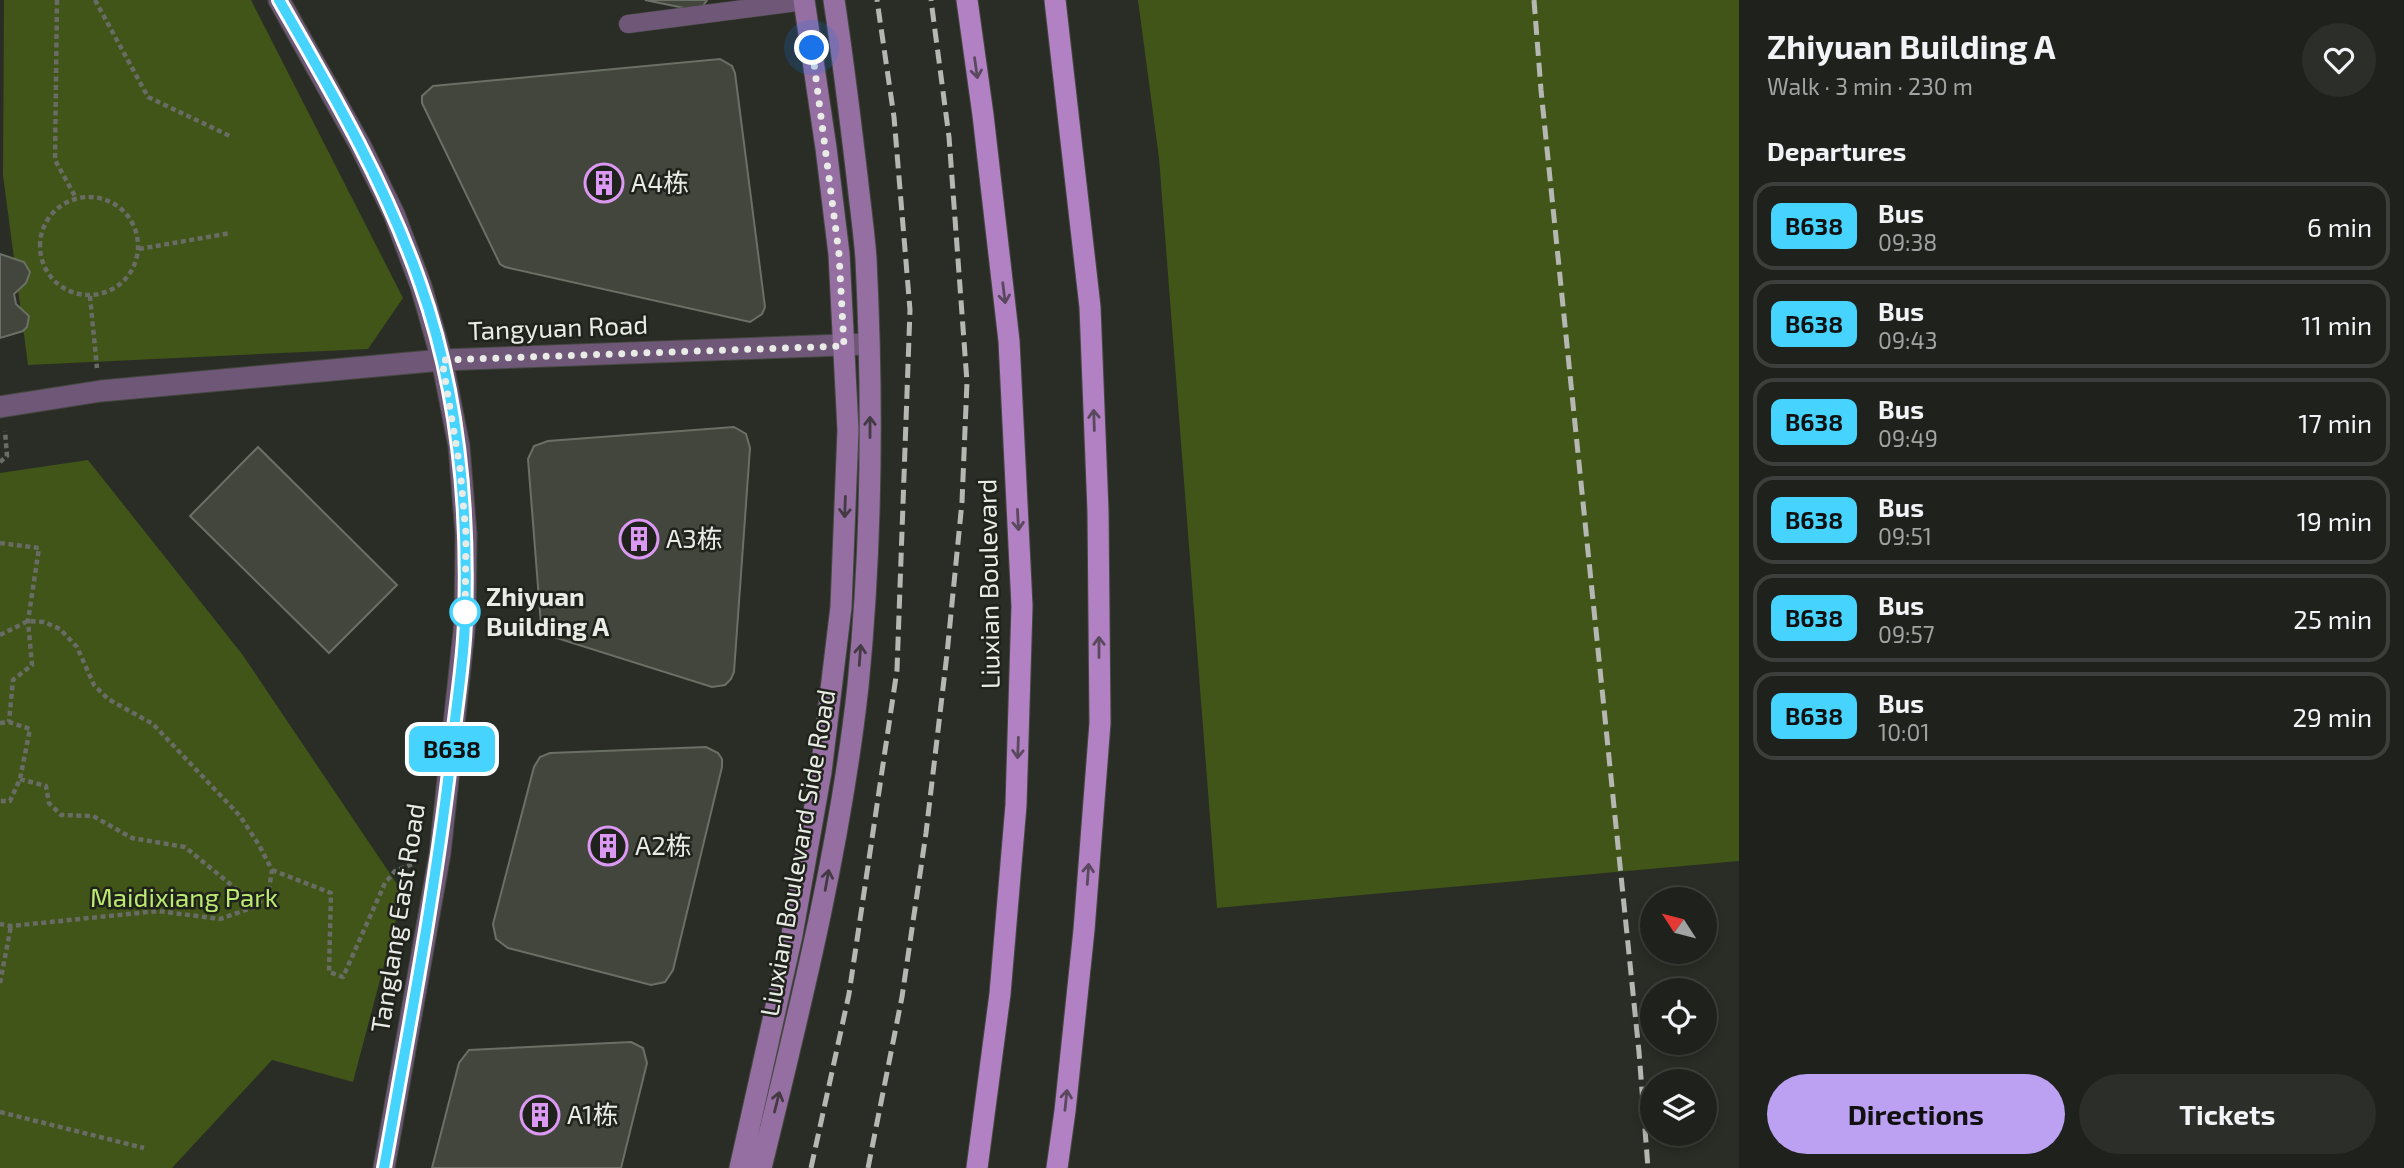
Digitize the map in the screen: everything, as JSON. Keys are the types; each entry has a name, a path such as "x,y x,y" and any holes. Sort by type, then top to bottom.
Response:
{"main road":[{"name":"Liuxian Boulevard Side Road","path":"740,1168 792,935 822,758 841,607 848,430 844,346 837,241 805,0"},
{"name":"Liuxian Boulevard Side Road","path":"761,1168 816,941 841,803 858,685 870,431 865,257 847,85 834,0"},
{"name":"Liuxian Boulevard","path":"967,0 1009,341 1023,606 1015,819 1000,994 977,1168"},
{"path":"1055,0 1090,307 1098,511 1100,723 1084,930 1057,1168"}],"street":[{"name":"Tanglang East Road","path":"279,0 360,145 394,214 421,286 442,360 458,446 466,534 465,622 440,853 384,1168"},
{"name":"Tangyuan Road","path":"0,407 101,391 442,360 868,344"}],"lane":[{"path":"628,24 805,0"}],"path":[{"path":"57,0 55,160 76,198"},
{"path":"95,0 148,97 232,137"},
{"path":"99,197 121,207 135,226 139,249 131,272 123,281 114,289 90,296 67,291 49,275 40,254 42,230 55,210 76,198 99,197"},
{"path":"139,249 230,233"},
{"path":"90,296 94,341"},
{"path":"0,462 7,456"},
{"path":"0,543 39,548 28,621 32,665 13,680 9,722"},
{"path":"0,635 28,621 44,622 60,629 77,647 94,685 108,699 153,724 240,816 272,870 269,889 257,906 220,919 158,911 11,926 0,924"},
{"path":"0,723 9,722 30,729 20,779 10,801 0,801"},
{"path":"20,779 46,786 49,803 61,815 93,816 132,838 185,847 257,906"},
{"path":"272,870 331,893 329,972 344,977 385,883 395,871 440,853"},
{"path":"0,983 11,926"},
{"path":"0,1112 144,1148"}],"green space":[{"path":"4,0 251,0 403,298 368,349 28,365 3,175"},
{"path":"1138,0 1739,0 1739,861 1217,908 1159,158"},
{"name":"Maidixiang Park","path":"88,460 242,654 403,893 353,1082 272,1060 172,1168 0,1168 0,473"}],"building":[{"path":"645,0 707,0 703,6 689,9"},
{"name":"A4栋","path":"720,59 732,66 735,73 765,307 762,314 750,322 500,264 422,103 422,96 433,86"},
{"path":"0,254 24,262 30,272 26,283 14,294 16,304 29,316 27,327 23,331 0,338"},
{"name":"A3栋","path":"734,427 746,434 750,448 734,672 731,679 725,685 712,687 547,635 541,625 528,459 534,446 548,441"},
{"path":"258,447 397,585 329,653 190,516"},
{"name":"A2栋","path":"706,747 718,753 722,759 722,767 673,970 665,982 651,985 508,948 496,939 493,924 534,767 540,757 550,753"},
{"name":"A1栋","path":"631,1042 643,1048 647,1063 621,1168 432,1168 459,1063 469,1050"}],"railway":[{"path":"811,1168 849,994 897,670 910,310 894,117 877,0"},
{"path":"868,1168 902,997 926,833 962,502 967,382 949,137 931,0"},
{"path":"1534,0 1639,1052 1648,1168"}],"bus line":[{"name":"B638","path":"279,0 360,145 394,214 421,286 442,360 458,446 466,534 465,622 440,853 384,1168"}],"place":[{"name":"A4栋","path":"604,183"},
{"name":"A3栋","path":"639,539"},
{"name":"Zhiyuan Building A","path":"465,612"},
{"name":"A2栋","path":"608,846"},
{"name":"A1栋","path":"540,1115"}],"route":[{"path":"465,612 465,622 466,534 458,446 442,360 844,346 839,254 812,48"}]}
